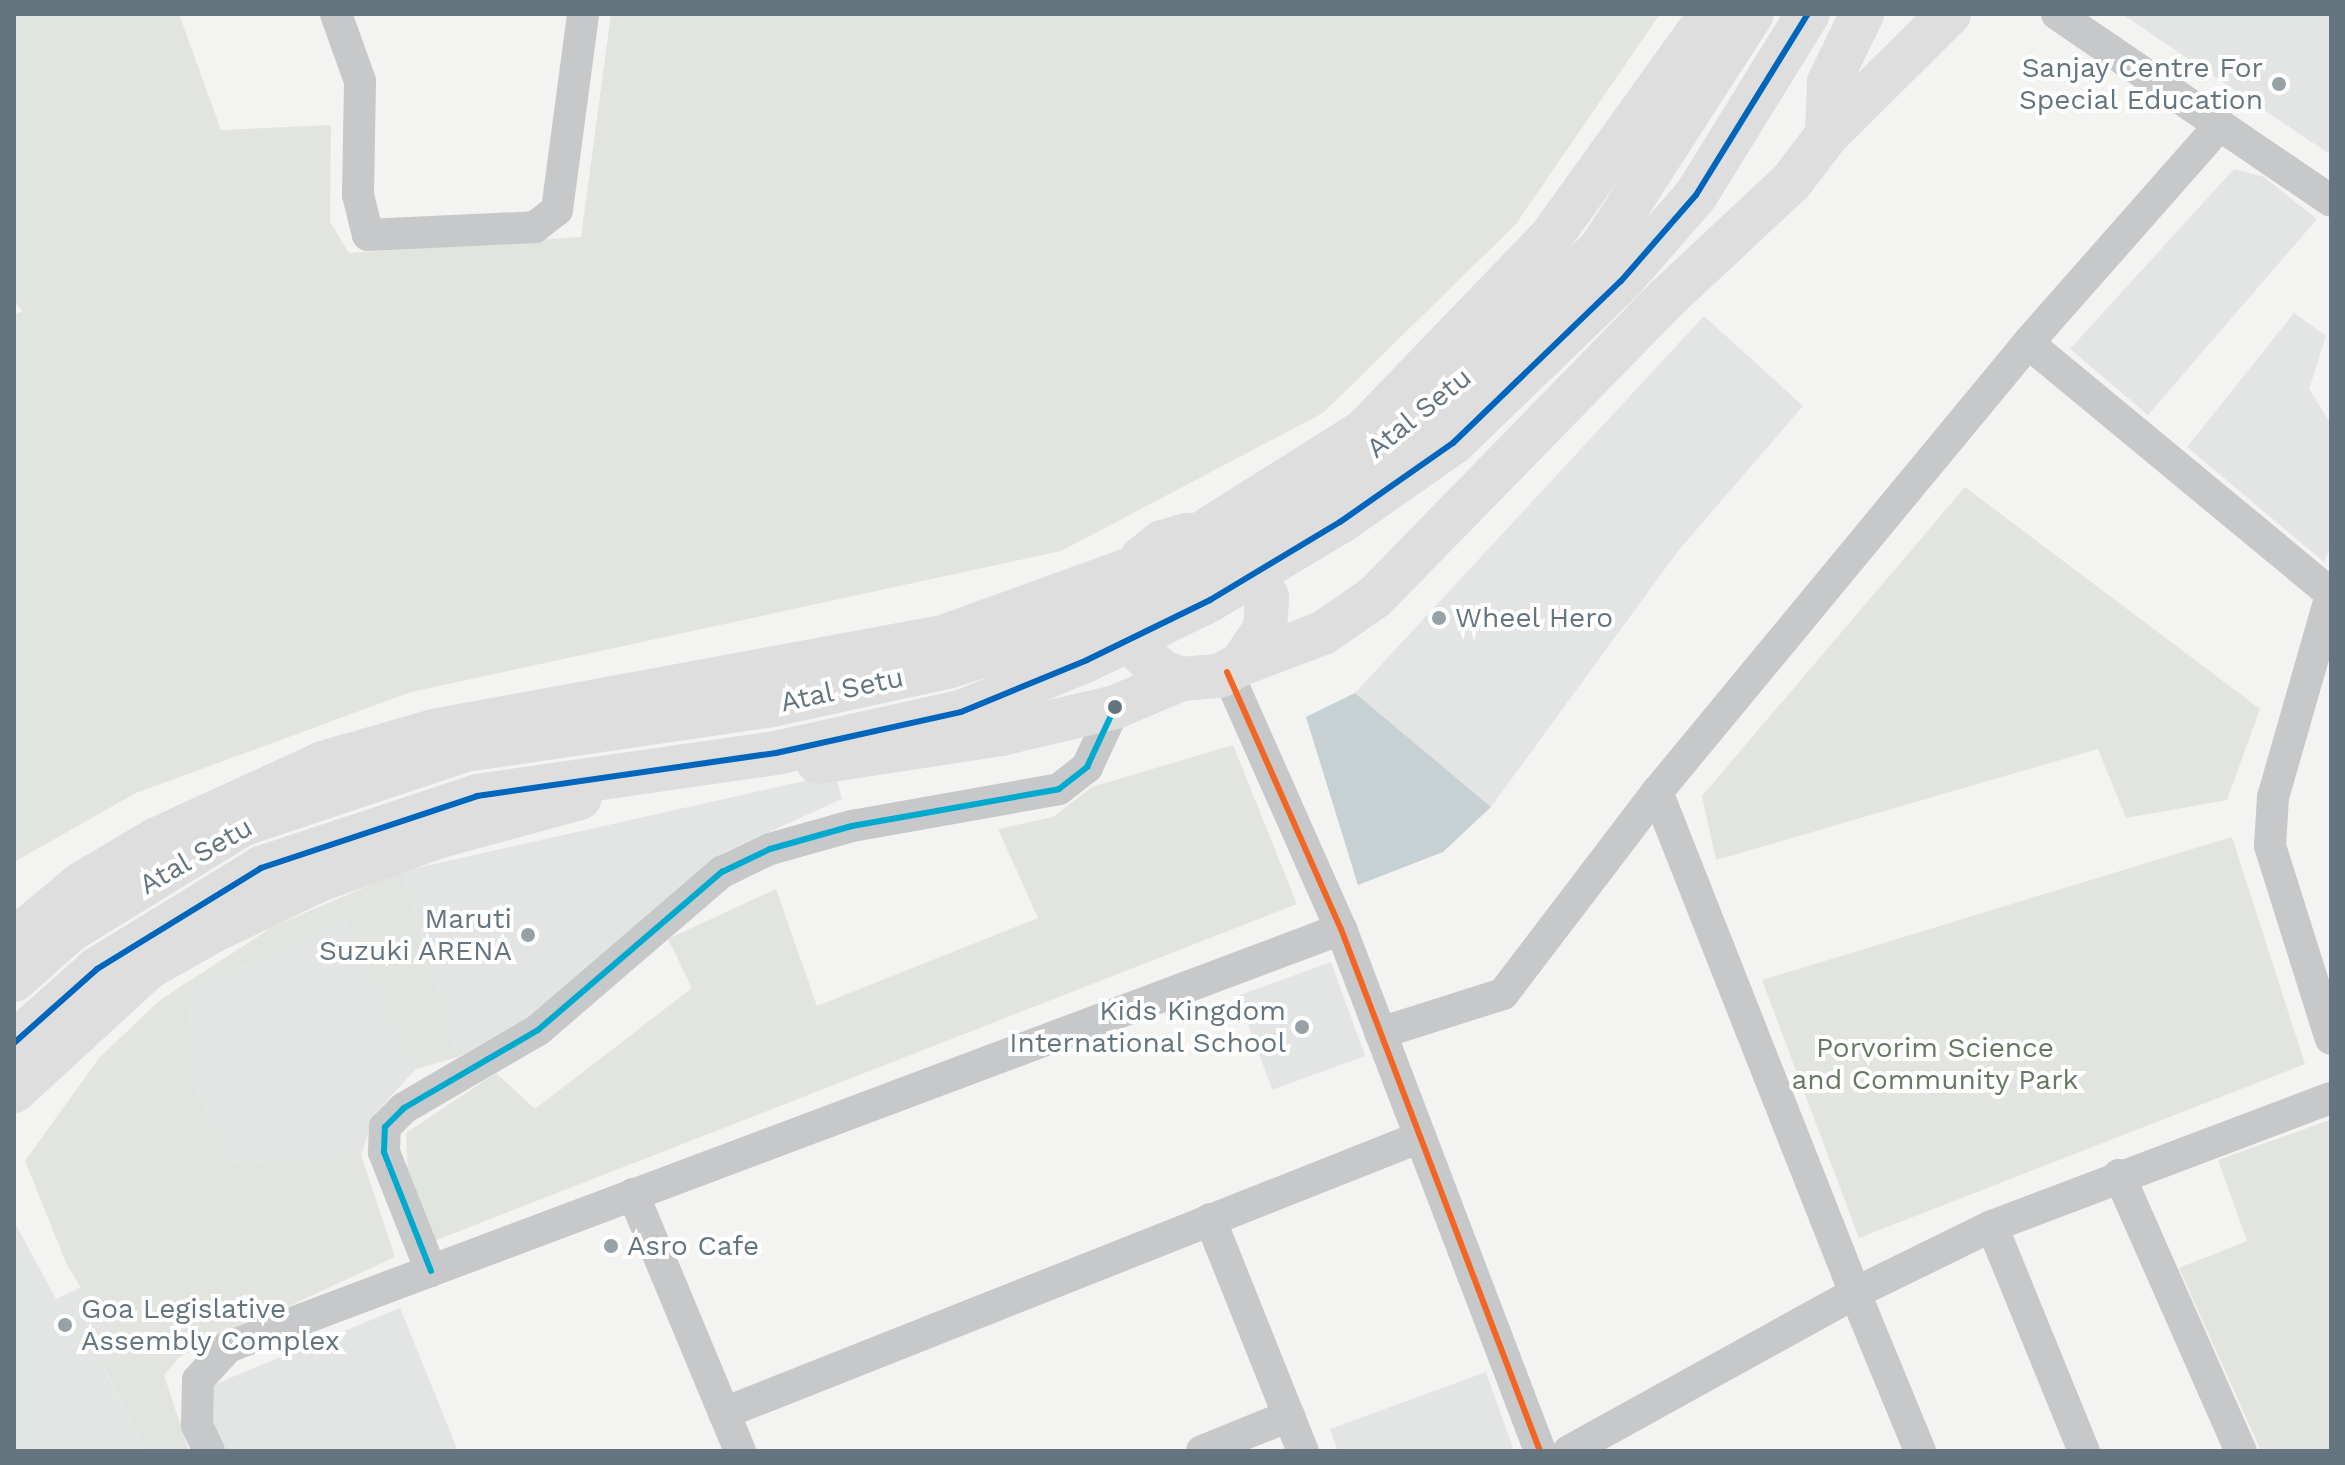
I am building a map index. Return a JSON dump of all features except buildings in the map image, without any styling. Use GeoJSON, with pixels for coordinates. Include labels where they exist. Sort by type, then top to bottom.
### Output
{"type":"FeatureCollection","features":[{"type":"Feature","properties":{"kind":"main road"},"geometry":{"type":"LineString","coordinates":[[14,940],[81,884],[155,840],[323,763],[434,731],[943,637],[1134,568],[1162,542],[1199,535],[1364,431],[1550,238],[1711,14]]}},
{"type":"Feature","properties":{"kind":"main road"},"geometry":{"type":"LineString","coordinates":[[1611,264],[1752,14]]}},
{"type":"Feature","properties":{"kind":"main road"},"geometry":{"type":"LineString","coordinates":[[1611,264],[1696,195],[1808,14]]}},
{"type":"Feature","properties":{"kind":"main road"},"geometry":{"type":"LineString","coordinates":[[1827,135],[1829,82],[1862,14]]}},
{"type":"Feature","properties":{"kind":"main road"},"geometry":{"type":"LineString","coordinates":[[14,1091],[149,967],[319,880],[437,837],[561,801],[1001,734],[1115,707],[1182,679],[1234,668],[1323,633],[1375,597],[1668,297],[1791,182],[1827,135],[1949,14]]}},
{"type":"Feature","properties":{"kind":"main road","name":"Atal Setu"},"geometry":{"type":"LineString","coordinates":[[14,980],[69,931],[241,825],[465,750],[767,706],[947,667],[1068,628],[1188,572],[1321,489],[1431,411],[1611,264]]}},
{"type":"Feature","properties":{"kind":"main road","name":"Atal Setu"},"geometry":{"type":"LineString","coordinates":[[14,1043],[97,969],[261,868],[477,796],[776,753],[961,712],[1087,660],[1223,592],[1340,522],[1453,443],[1611,264]]}},
{"type":"Feature","properties":{"kind":"main road"},"geometry":{"type":"LineString","coordinates":[[1199,535],[1231,544],[1263,580],[1265,629],[1234,668]]}},
{"type":"Feature","properties":{"kind":"main road"},"geometry":{"type":"LineString","coordinates":[[1134,568],[1123,606],[1133,645],[1162,672],[1182,679]]}},
{"type":"Feature","properties":{"kind":"street"},"geometry":{"type":"LineString","coordinates":[[336,14],[360,81],[358,195],[368,235],[535,227],[557,210],[583,14]]}},
{"type":"Feature","properties":{"kind":"street"},"geometry":{"type":"LineString","coordinates":[[2057,14],[2331,201]]}},
{"type":"Feature","properties":{"kind":"street"},"geometry":{"type":"LineString","coordinates":[[1380,1033],[1503,994],[1657,792],[2028,343],[2220,125]]}},
{"type":"Feature","properties":{"kind":"street"},"geometry":{"type":"LineString","coordinates":[[2028,343],[2331,594],[2273,797],[2270,846],[2331,1039]]}},
{"type":"Feature","properties":{"kind":"street"},"geometry":{"type":"LineString","coordinates":[[1234,668],[1341,929],[1418,1138],[1540,1451]]}},
{"type":"Feature","properties":{"kind":"street"},"geometry":{"type":"LineString","coordinates":[[431,1271],[384,1152],[385,1127],[404,1108],[538,1030],[722,872],[770,849],[852,826],[1059,789],[1087,767],[1115,707]]}},
{"type":"Feature","properties":{"kind":"street"},"geometry":{"type":"LineString","coordinates":[[1657,792],[1920,1451]]}},
{"type":"Feature","properties":{"kind":"street"},"geometry":{"type":"LineString","coordinates":[[209,1451],[197,1425],[198,1380],[228,1347],[1341,929]]}},
{"type":"Feature","properties":{"kind":"street"},"geometry":{"type":"LineString","coordinates":[[1569,1451],[1855,1293],[1992,1226],[2119,1175],[2331,1098]]}},
{"type":"Feature","properties":{"kind":"street"},"geometry":{"type":"LineString","coordinates":[[724,1413],[1418,1138]]}},
{"type":"Feature","properties":{"kind":"street"},"geometry":{"type":"LineString","coordinates":[[2119,1175],[2241,1451]]}},
{"type":"Feature","properties":{"kind":"street"},"geometry":{"type":"LineString","coordinates":[[633,1194],[740,1451]]}},
{"type":"Feature","properties":{"kind":"street"},"geometry":{"type":"LineString","coordinates":[[1210,1219],[1303,1451]]}},
{"type":"Feature","properties":{"kind":"street"},"geometry":{"type":"LineString","coordinates":[[1992,1226],[2084,1451]]}},
{"type":"Feature","properties":{"kind":"street"},"geometry":{"type":"LineString","coordinates":[[1202,1451],[1289,1416]]}},
{"type":"Feature","properties":{"kind":"shaded area","name":"Sanjay Centre For Special Education"},"geometry":{"type":"Polygon","coordinates":[[[2122,14],[2331,14],[2331,155],[2122,14]]]}},
{"type":"Feature","properties":{"kind":"shaded area"},"geometry":{"type":"Polygon","coordinates":[[[2234,169],[2264,177],[2317,219],[2148,415],[2070,349],[2234,169]]]}},
{"type":"Feature","properties":{"kind":"shaded area"},"geometry":{"type":"Polygon","coordinates":[[[2294,313],[2326,336],[2309,389],[2331,424],[2331,545],[2324,562],[2187,447],[2294,313]]]}},
{"type":"Feature","properties":{"kind":"shaded area"},"geometry":{"type":"Polygon","coordinates":[[[1704,316],[1803,406],[1678,551],[1491,807],[1355,693],[1704,316]]]}},
{"type":"Feature","properties":{"kind":"shaded area"},"geometry":{"type":"Polygon","coordinates":[[[1355,693],[1491,807],[1443,852],[1358,885],[1306,717],[1355,693]]]}},
{"type":"Feature","properties":{"kind":"shaded area","name":"Maruti Suzuki ARENA"},"geometry":{"type":"Polygon","coordinates":[[[835,774],[842,799],[725,852],[563,999],[458,1057],[403,871],[835,774]]]}},
{"type":"Feature","properties":{"kind":"shaded area"},"geometry":{"type":"Polygon","coordinates":[[[344,919],[416,1069],[374,1115],[361,1155],[230,1162],[183,1058],[195,989],[344,919]]]}},
{"type":"Feature","properties":{"kind":"shaded area","name":"Kids Kingdom International School"},"geometry":{"type":"Polygon","coordinates":[[[1331,962],[1365,1056],[1272,1090],[1238,996],[1331,962]]]}},
{"type":"Feature","properties":{"kind":"shaded area","name":"Goa Legislative Assembly Complex"},"geometry":{"type":"Polygon","coordinates":[[[14,1221],[56,1299],[95,1281],[128,1350],[102,1365],[146,1451],[14,1451],[14,1221]]]}},
{"type":"Feature","properties":{"kind":"shaded area"},"geometry":{"type":"Polygon","coordinates":[[[400,1308],[458,1451],[223,1451],[210,1423],[213,1385],[400,1308]]]}},
{"type":"Feature","properties":{"kind":"shaded area"},"geometry":{"type":"Polygon","coordinates":[[[1486,1372],[1514,1451],[1338,1451],[1330,1429],[1486,1372]]]}},
{"type":"Feature","properties":{"kind":"green space"},"geometry":{"type":"Polygon","coordinates":[[[14,14],[179,14],[221,130],[331,125],[330,222],[349,253],[581,237],[611,14],[1660,14],[1516,224],[1323,413],[1061,551],[411,692],[136,793],[14,862],[14,315],[22,311],[14,301],[14,14]]]}},
{"type":"Feature","properties":{"kind":"green space"},"geometry":{"type":"Polygon","coordinates":[[[1965,487],[2260,709],[2227,800],[2126,818],[2098,749],[1716,860],[1702,796],[1965,487]]]}},
{"type":"Feature","properties":{"kind":"green space"},"geometry":{"type":"Polygon","coordinates":[[[1233,745],[1297,904],[434,1241],[408,1176],[406,1133],[496,1073],[535,1109],[692,988],[668,939],[776,889],[817,1006],[1038,918],[998,829],[1053,817],[1092,787],[1233,745]]]}},
{"type":"Feature","properties":{"kind":"green space","name":"Porvorim Science and Community Park"},"geometry":{"type":"Polygon","coordinates":[[[2232,837],[2305,1064],[1859,1238],[1762,980],[2232,837]]]}},
{"type":"Feature","properties":{"kind":"green space"},"geometry":{"type":"Polygon","coordinates":[[[403,871],[458,1057],[416,1069],[344,919],[195,989],[183,1058],[230,1162],[361,1155],[395,1257],[181,1356],[164,1375],[189,1451],[146,1451],[102,1364],[120,1352],[67,1265],[25,1161],[99,1058],[160,1000],[274,926],[403,871]]]}},
{"type":"Feature","properties":{"kind":"green space"},"geometry":{"type":"Polygon","coordinates":[[[2330,1120],[2331,1451],[2261,1451],[2179,1268],[2247,1241],[2218,1160],[2330,1120]]]}},
{"type":"Feature","properties":{"kind":"transit line"},"geometry":{"type":"LineString","coordinates":[[14,1043],[97,969],[261,868],[477,796],[776,753],[961,712],[1087,660],[1210,600],[1340,522],[1453,443],[1621,281],[1696,195],[1808,14]]}},
{"type":"Feature","properties":{"kind":"transit line"},"geometry":{"type":"LineString","coordinates":[[1227,672],[1341,929],[1540,1451]]}},
{"type":"Feature","properties":{"kind":"transit line"},"geometry":{"type":"LineString","coordinates":[[431,1271],[384,1152],[385,1127],[404,1108],[538,1030],[722,872],[770,849],[852,826],[1059,789],[1087,767],[1115,707]]}},
{"type":"Feature","properties":{"kind":"place","name":"Sanjay Centre For Special Education"},"geometry":{"type":"Point","coordinates":[2279,84]}},
{"type":"Feature","properties":{"kind":"place","name":"Wheel Hero"},"geometry":{"type":"Point","coordinates":[1439,618]}},
{"type":"Feature","properties":{"kind":"place","name":"Maruti Suzuki ARENA"},"geometry":{"type":"Point","coordinates":[528,935]}},
{"type":"Feature","properties":{"kind":"place","name":"Kids Kingdom International School"},"geometry":{"type":"Point","coordinates":[1302,1027]}},
{"type":"Feature","properties":{"kind":"place","name":"Asro Cafe"},"geometry":{"type":"Point","coordinates":[611,1246]}},
{"type":"Feature","properties":{"kind":"place","name":"Goa Legislative Assembly Complex"},"geometry":{"type":"Point","coordinates":[65,1325]}}]}
